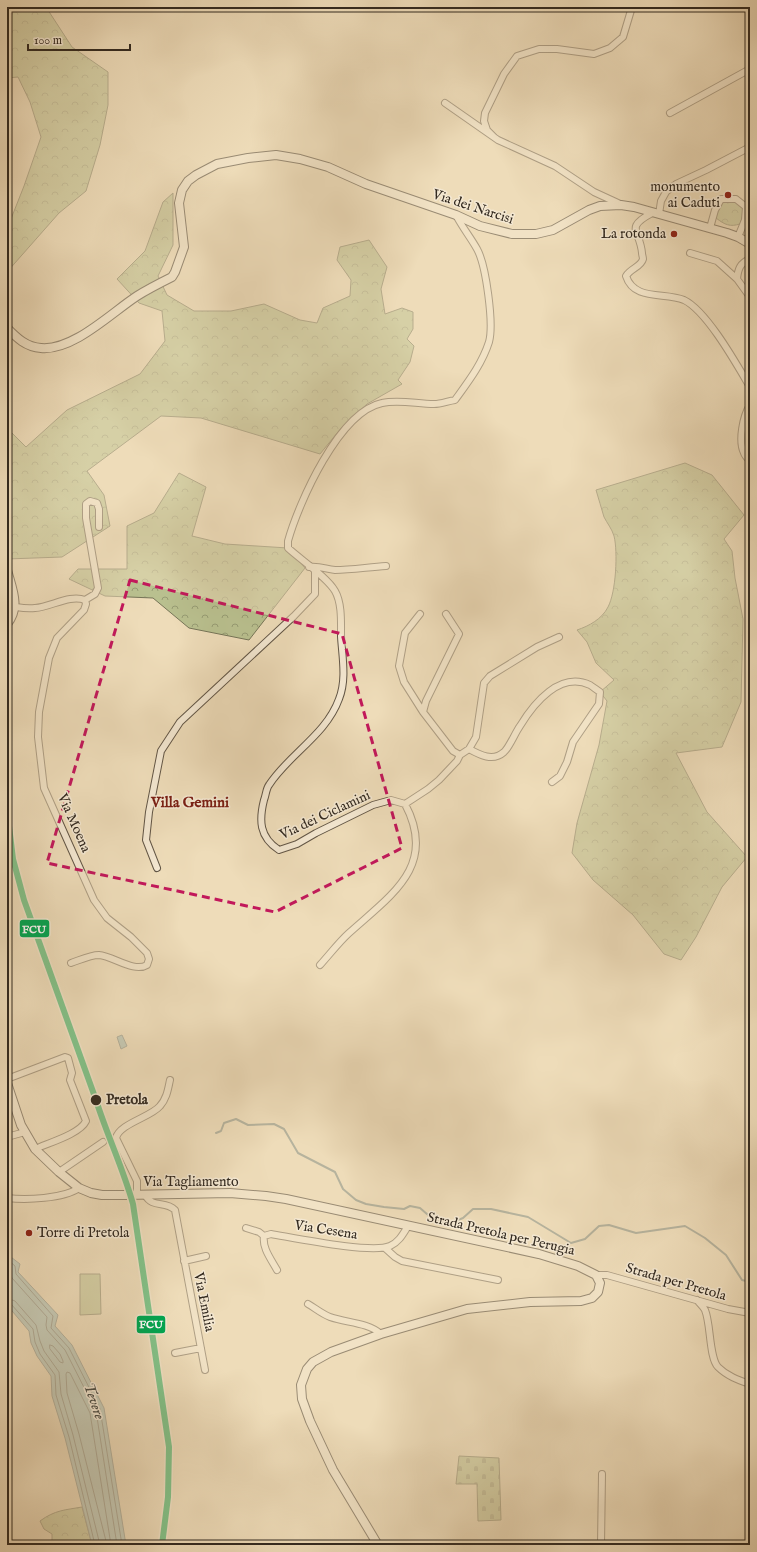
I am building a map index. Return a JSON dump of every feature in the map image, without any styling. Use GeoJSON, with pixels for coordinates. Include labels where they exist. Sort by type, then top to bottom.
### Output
{"type":"FeatureCollection","features":[{"type":"Feature","properties":{"kind":"street"},"geometry":{"type":"LineString","coordinates":[[495,138],[487,130],[484,121],[485,113],[504,74],[517,56],[539,49],[557,49],[594,54],[610,48],[623,37],[632,7]]}},
{"type":"Feature","properties":{"kind":"street"},"geometry":{"type":"LineString","coordinates":[[670,113],[750,69]]}},
{"type":"Feature","properties":{"kind":"street"},"geometry":{"type":"LineString","coordinates":[[445,103],[495,138],[555,166],[594,192],[621,205]]}},
{"type":"Feature","properties":{"kind":"street"},"geometry":{"type":"LineString","coordinates":[[750,147],[676,184],[666,192],[656,213],[641,219],[636,226],[635,234],[642,245],[643,258],[640,264],[630,270],[626,276],[628,284],[632,288],[639,291],[684,300],[695,308],[722,342],[750,387]]}},
{"type":"Feature","properties":{"kind":"street","name":"Via dei Narcisi"},"geometry":{"type":"LineString","coordinates":[[7,328],[22,342],[32,347],[50,348],[60,346],[77,339],[138,296],[172,276],[175,272],[184,247],[180,203],[182,190],[188,181],[196,175],[217,164],[248,158],[276,155],[300,159],[328,167],[366,184],[494,230],[523,235],[536,234],[562,226],[589,210],[600,206],[621,205],[710,228],[738,237],[750,244]]}},
{"type":"Feature","properties":{"kind":"street"},"geometry":{"type":"LineString","coordinates":[[710,228],[715,210],[721,199],[736,199],[748,206],[745,220],[738,237]]}},
{"type":"Feature","properties":{"kind":"street","name":"Via dei Ciclamini"},"geometry":{"type":"LineString","coordinates":[[405,804],[391,800],[373,805],[297,844],[279,850],[270,845],[262,831],[260,814],[268,787],[280,770],[312,739],[330,717],[339,699],[344,682],[339,604],[335,591],[322,577],[288,548],[288,541],[308,486],[321,464],[349,424],[362,412],[381,403],[398,401],[435,404],[455,400],[480,363],[489,341],[490,312],[483,268],[477,250],[456,216]]}},
{"type":"Feature","properties":{"kind":"street"},"geometry":{"type":"LineString","coordinates":[[690,253],[717,261],[728,269],[750,297]]}},
{"type":"Feature","properties":{"kind":"street"},"geometry":{"type":"LineString","coordinates":[[737,279],[738,270],[744,261],[750,259]]}},
{"type":"Feature","properties":{"kind":"street"},"geometry":{"type":"LineString","coordinates":[[750,405],[746,412],[742,427],[741,440],[743,453],[750,461]]}},
{"type":"Feature","properties":{"kind":"street","name":"Via Moena"},"geometry":{"type":"LineString","coordinates":[[71,963],[91,956],[100,955],[143,967],[147,965],[149,959],[147,953],[142,948],[107,918],[94,900],[44,788],[38,737],[39,712],[49,658],[57,638],[84,610],[86,604],[85,600],[95,594],[98,588],[86,518],[86,504],[90,501],[97,503],[99,509],[99,527]]}},
{"type":"Feature","properties":{"kind":"street"},"geometry":{"type":"LineString","coordinates":[[309,567],[319,566],[333,570],[386,566]]}},
{"type":"Feature","properties":{"kind":"street"},"geometry":{"type":"LineString","coordinates":[[7,570],[16,607],[9,622]]}},
{"type":"Feature","properties":{"kind":"street"},"geometry":{"type":"LineString","coordinates":[[157,868],[146,840],[149,812],[161,751],[180,722],[294,616],[315,594],[315,572]]}},
{"type":"Feature","properties":{"kind":"street"},"geometry":{"type":"LineString","coordinates":[[16,607],[36,608],[73,599],[85,600]]}},
{"type":"Feature","properties":{"kind":"street"},"geometry":{"type":"LineString","coordinates":[[420,614],[405,633],[399,666],[404,682],[423,712],[454,752],[460,755]]}},
{"type":"Feature","properties":{"kind":"street"},"geometry":{"type":"LineString","coordinates":[[423,712],[426,701],[459,634],[446,614]]}},
{"type":"Feature","properties":{"kind":"street"},"geometry":{"type":"LineString","coordinates":[[320,965],[348,934],[382,904],[404,881],[413,864],[416,831],[413,818],[405,804],[440,780],[458,761],[460,755],[470,749],[476,737],[484,683],[490,676],[537,646],[559,637]]}},
{"type":"Feature","properties":{"kind":"street"},"geometry":{"type":"LineString","coordinates":[[470,749],[483,757],[495,756],[504,752],[530,711],[553,688],[565,683],[576,682],[590,685],[600,692],[599,704],[573,742],[567,762],[560,776],[552,782]]}},
{"type":"Feature","properties":{"kind":"street"},"geometry":{"type":"LineString","coordinates":[[7,1079],[65,1057],[68,1058],[72,1073],[70,1080],[86,1121],[84,1125],[73,1132],[35,1148]]}},
{"type":"Feature","properties":{"kind":"street"},"geometry":{"type":"LineString","coordinates":[[141,1195],[137,1181],[116,1138],[122,1129],[159,1107],[166,1098],[170,1080]]}},
{"type":"Feature","properties":{"kind":"street","name":"Via Tagliamento"},"geometry":{"type":"LineString","coordinates":[[7,1083],[25,1132],[35,1148],[59,1172],[79,1188],[91,1193],[102,1195],[230,1192],[286,1200]]}},
{"type":"Feature","properties":{"kind":"street"},"geometry":{"type":"LineString","coordinates":[[7,1137],[25,1132]]}},
{"type":"Feature","properties":{"kind":"street"},"geometry":{"type":"LineString","coordinates":[[59,1172],[103,1142]]}},
{"type":"Feature","properties":{"kind":"street"},"geometry":{"type":"LineString","coordinates":[[7,1198],[19,1199],[57,1196],[72,1192],[79,1188]]}},
{"type":"Feature","properties":{"kind":"street","name":"Via Emilia"},"geometry":{"type":"LineString","coordinates":[[141,1195],[152,1203],[169,1205],[175,1210],[205,1370]]}},
{"type":"Feature","properties":{"kind":"street","name":"Strada Pretola per Perugia"},"geometry":{"type":"LineString","coordinates":[[286,1200],[540,1254],[590,1270],[596,1275]]}},
{"type":"Feature","properties":{"kind":"street"},"geometry":{"type":"LineString","coordinates":[[408,1226],[400,1239],[391,1246],[385,1248],[395,1257],[402,1261],[498,1280]]}},
{"type":"Feature","properties":{"kind":"street","name":"Via Cesena"},"geometry":{"type":"LineString","coordinates":[[246,1228],[259,1232],[264,1236],[271,1234],[368,1249],[385,1248]]}},
{"type":"Feature","properties":{"kind":"street"},"geometry":{"type":"LineString","coordinates":[[264,1236],[264,1247],[277,1270]]}},
{"type":"Feature","properties":{"kind":"street","name":"Via Emilia"},"geometry":{"type":"LineString","coordinates":[[184,1261],[206,1256]]}},
{"type":"Feature","properties":{"kind":"street"},"geometry":{"type":"LineString","coordinates":[[378,1545],[322,1450],[305,1410],[302,1399],[301,1385],[304,1374],[313,1362],[327,1354],[382,1334],[468,1309],[530,1302],[581,1301],[592,1298],[598,1292],[600,1283],[596,1275]]}},
{"type":"Feature","properties":{"kind":"street","name":"Strada per Pretola"},"geometry":{"type":"LineString","coordinates":[[596,1275],[607,1275],[728,1309],[750,1313]]}},
{"type":"Feature","properties":{"kind":"street"},"geometry":{"type":"LineString","coordinates":[[696,1299],[704,1309],[710,1330],[713,1359],[716,1366],[728,1376],[750,1384]]}},
{"type":"Feature","properties":{"kind":"street"},"geometry":{"type":"LineString","coordinates":[[308,1304],[329,1317],[376,1329],[382,1334]]}},
{"type":"Feature","properties":{"kind":"street","name":"Via Emilia"},"geometry":{"type":"LineString","coordinates":[[175,1354],[201,1348]]}},
{"type":"Feature","properties":{"kind":"street"},"geometry":{"type":"LineString","coordinates":[[601,1545],[602,1474]]}},
{"type":"Feature","properties":{"kind":"highlighted area"},"geometry":{"type":"Polygon","coordinates":[[[130,580],[342,634],[402,848],[275,912],[47,863],[130,580]]]}},
{"type":"Feature","properties":{"kind":"green space"},"geometry":{"type":"Polygon","coordinates":[[[7,7],[46,7],[72,47],[108,72],[108,105],[100,145],[86,191],[59,213],[7,272],[7,229],[41,137],[30,102],[18,77],[7,78],[7,7]]]}},
{"type":"Feature","properties":{"kind":"green space"},"geometry":{"type":"Polygon","coordinates":[[[173,193],[173,245],[158,276],[167,295],[194,311],[231,311],[264,304],[300,320],[317,323],[323,308],[350,296],[351,280],[337,260],[340,247],[369,240],[387,267],[381,289],[385,314],[402,308],[413,312],[413,329],[407,339],[414,346],[410,362],[398,380],[402,384],[367,404],[342,427],[320,454],[201,418],[161,416],[87,471],[104,495],[110,526],[62,557],[7,559],[7,428],[26,447],[67,410],[140,374],[165,341],[162,311],[139,303],[117,279],[145,251],[163,202],[173,193]]]}},
{"type":"Feature","properties":{"kind":"green space"},"geometry":{"type":"Polygon","coordinates":[[[723,201],[737,202],[744,209],[740,224],[728,225],[716,218],[718,209],[723,201]]]}},
{"type":"Feature","properties":{"kind":"green space"},"geometry":{"type":"Polygon","coordinates":[[[741,440],[750,441],[750,461],[741,440]]]}},
{"type":"Feature","properties":{"kind":"green space"},"geometry":{"type":"Polygon","coordinates":[[[685,463],[712,475],[744,515],[724,539],[732,551],[735,578],[743,619],[741,702],[722,747],[676,753],[707,812],[747,857],[722,887],[696,937],[681,960],[664,954],[633,915],[593,880],[572,853],[577,823],[599,745],[607,701],[600,692],[614,680],[596,663],[587,642],[577,630],[595,622],[608,607],[613,592],[616,572],[614,536],[604,517],[596,490],[685,463]]]}},
{"type":"Feature","properties":{"kind":"green space"},"geometry":{"type":"Polygon","coordinates":[[[179,473],[206,487],[192,536],[225,544],[288,548],[305,568],[249,640],[189,628],[153,598],[105,596],[69,579],[78,569],[127,569],[127,526],[154,513],[179,473]]]}},
{"type":"Feature","properties":{"kind":"green space"},"geometry":{"type":"Polygon","coordinates":[[[80,1274],[100,1274],[101,1314],[80,1315],[80,1274]]]}},
{"type":"Feature","properties":{"kind":"green space"},"geometry":{"type":"Polygon","coordinates":[[[459,1456],[499,1458],[501,1520],[478,1521],[477,1484],[456,1484],[459,1456]]]}},
{"type":"Feature","properties":{"kind":"green space"},"geometry":{"type":"Polygon","coordinates":[[[82,1507],[92,1545],[52,1545],[52,1534],[44,1529],[40,1521],[55,1513],[82,1507]]]}},
{"type":"Feature","properties":{"kind":"water"},"geometry":{"type":"Polygon","coordinates":[[[122,1035],[127,1046],[121,1049],[117,1037],[122,1035]]]}},
{"type":"Feature","properties":{"kind":"water","name":"Tevere"},"geometry":{"type":"Polygon","coordinates":[[[7,1254],[20,1264],[18,1272],[58,1315],[55,1326],[72,1345],[104,1408],[126,1545],[92,1545],[65,1438],[52,1396],[51,1376],[37,1356],[31,1343],[29,1331],[7,1305],[7,1254]]]}},
{"type":"Feature","properties":{"kind":"waterway"},"geometry":{"type":"LineString","coordinates":[[216,1133],[221,1131],[224,1123],[236,1119],[248,1125],[274,1124],[284,1129],[298,1153],[335,1172],[343,1189],[356,1200],[366,1204],[384,1207],[404,1209],[410,1206],[420,1208],[435,1221],[451,1223],[463,1218],[473,1209],[491,1209],[528,1217],[571,1243],[585,1239],[599,1226],[609,1225],[636,1233],[685,1226],[705,1238],[726,1255],[742,1280],[750,1282]]}},
{"type":"Feature","properties":{"kind":"transit line","name":"FCU"},"geometry":{"type":"LineString","coordinates":[[7,680],[9,826],[13,859],[24,900],[105,1126],[125,1177],[133,1204],[169,1447],[168,1497],[162,1545]]}},
{"type":"Feature","properties":{"kind":"place","name":"monumento ai Caduti"},"geometry":{"type":"Point","coordinates":[728,195]}},
{"type":"Feature","properties":{"kind":"place","name":"La rotonda"},"geometry":{"type":"Point","coordinates":[674,234]}},
{"type":"Feature","properties":{"kind":"place","name":"Pretola"},"geometry":{"type":"Point","coordinates":[96,1100]}},
{"type":"Feature","properties":{"kind":"place","name":"Torre di Pretola"},"geometry":{"type":"Point","coordinates":[29,1233]}},
{"type":"Feature","properties":{"kind":"district","name":"Villa Gemini"},"geometry":{"type":"Point","coordinates":[190,802]}}]}
